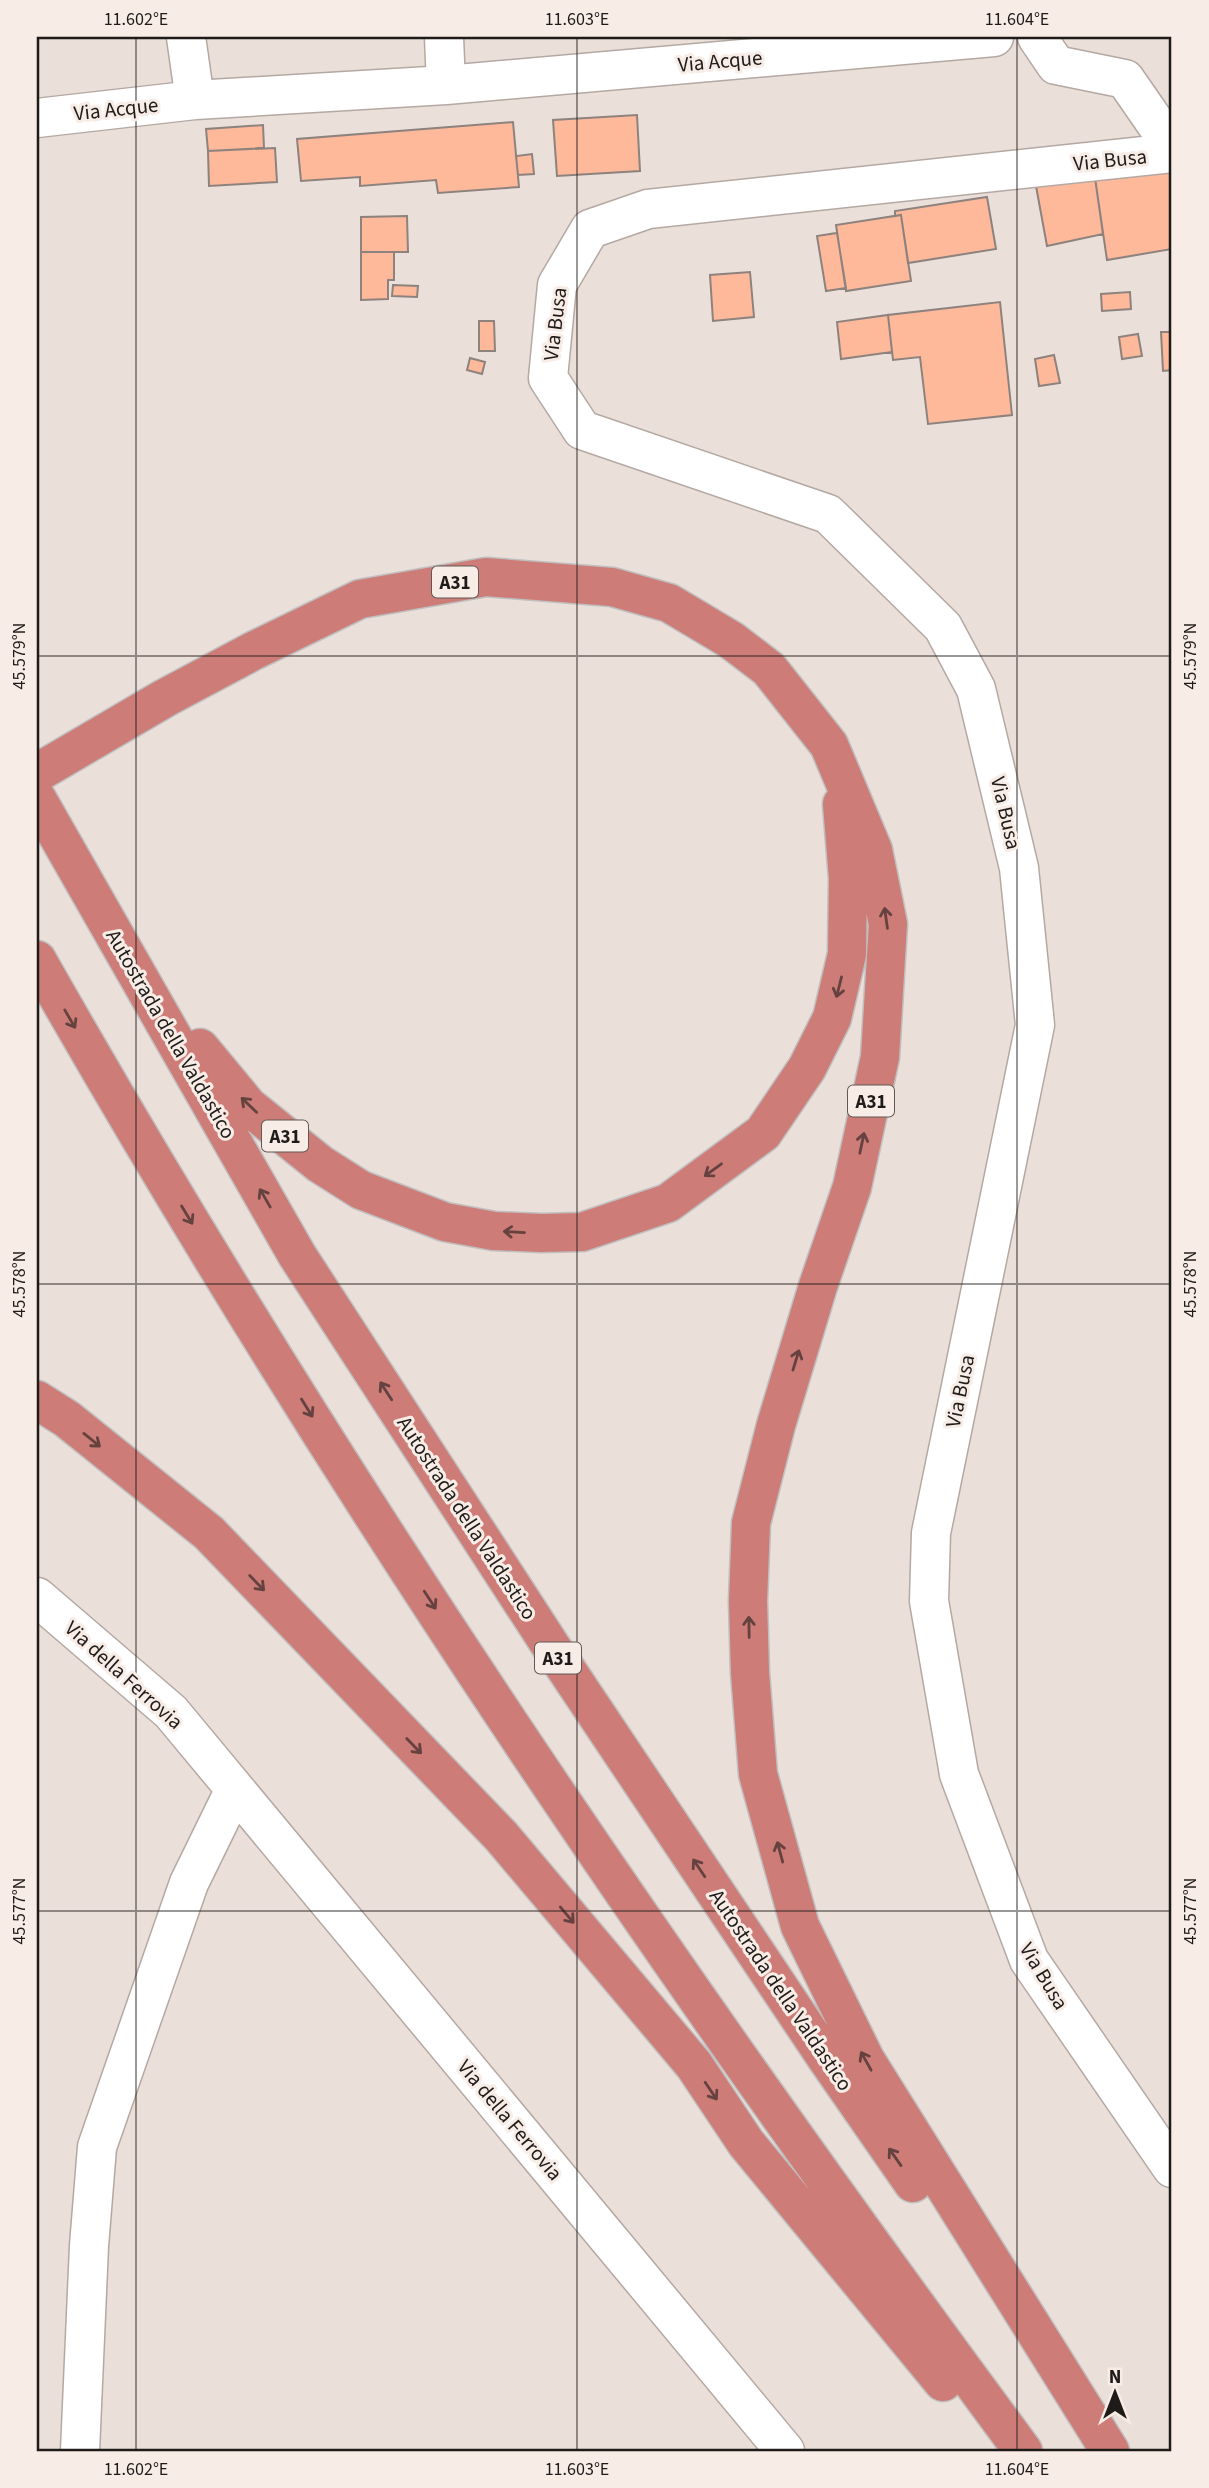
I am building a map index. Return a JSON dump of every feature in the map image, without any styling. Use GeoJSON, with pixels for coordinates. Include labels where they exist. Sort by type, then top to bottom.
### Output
{"type":"FeatureCollection","features":[{"type":"Feature","properties":{"kind":"highway","name":"A31"},"geometry":{"type":"LineString","coordinates":[[37,773],[187,686],[360,598],[486,577],[612,587],[669,603],[731,640],[769,669],[829,745],[873,850],[888,923],[880,1056],[852,1187],[787,1387],[751,1523],[749,1649],[758,1774],[800,1926],[864,2059],[1109,2451]]}},
{"type":"Feature","properties":{"kind":"highway","name":"A31"},"geometry":{"type":"LineString","coordinates":[[86,887],[207,1058],[248,1106],[320,1164],[361,1190],[445,1222],[494,1231],[582,1232],[668,1203],[679,1196],[763,1133],[807,1069],[832,1018],[847,954],[848,878],[839,774]]}},
{"type":"Feature","properties":{"kind":"highway","name":"Autostrada della Valdastico"},"geometry":{"type":"LineString","coordinates":[[37,799],[298,1255],[559,1660],[827,2059],[968,2262],[1109,2451]]}},
{"type":"Feature","properties":{"kind":"highway"},"geometry":{"type":"LineString","coordinates":[[37,960],[201,1238],[480,1677],[726,2038],[1023,2451]]}},
{"type":"Feature","properties":{"kind":"highway"},"geometry":{"type":"LineString","coordinates":[[37,1400],[67,1419],[209,1533],[501,1836],[694,2066],[746,2143],[1000,2451]]}},
{"type":"Feature","properties":{"kind":"street"},"geometry":{"type":"LineString","coordinates":[[186,37],[195,100]]}},
{"type":"Feature","properties":{"kind":"street"},"geometry":{"type":"LineString","coordinates":[[444,37],[446,85]]}},
{"type":"Feature","properties":{"kind":"street","name":"Via Acque"},"geometry":{"type":"LineString","coordinates":[[37,118],[195,100],[446,85],[994,37]]}},
{"type":"Feature","properties":{"kind":"street","name":"Via Busa"},"geometry":{"type":"LineString","coordinates":[[1037,37],[1056,65],[1125,79],[1172,148]]}},
{"type":"Feature","properties":{"kind":"street","name":"Via Busa"},"geometry":{"type":"LineString","coordinates":[[1172,153],[648,209],[590,229],[556,285],[548,378],[582,430],[828,514],[943,627],[976,690],[1019,868],[1035,1025],[931,1533],[929,1601],[959,1774],[1029,1960],[1172,2168]]}},
{"type":"Feature","properties":{"kind":"street","name":"Via della Ferrovia"},"geometry":{"type":"LineString","coordinates":[[37,1597],[171,1712],[785,2451]]}},
{"type":"Feature","properties":{"kind":"street"},"geometry":{"type":"LineString","coordinates":[[80,2451],[89,2246],[97,2147],[189,1883],[235,1789]]}},
{"type":"Feature","properties":{"kind":"building"},"geometry":{"type":"Polygon","coordinates":[[[637,115],[640,171],[557,176],[553,120],[637,115]]]}},
{"type":"Feature","properties":{"kind":"building"},"geometry":{"type":"Polygon","coordinates":[[[513,122],[519,187],[438,193],[436,180],[360,186],[360,177],[301,181],[297,139],[513,122]]]}},
{"type":"Feature","properties":{"kind":"building"},"geometry":{"type":"Polygon","coordinates":[[[263,125],[264,148],[208,151],[206,129],[263,125]]]}},
{"type":"Feature","properties":{"kind":"building"},"geometry":{"type":"Polygon","coordinates":[[[275,148],[277,182],[209,186],[208,151],[275,148]]]}},
{"type":"Feature","properties":{"kind":"building"},"geometry":{"type":"Polygon","coordinates":[[[532,154],[534,174],[518,175],[516,156],[532,154]]]}},
{"type":"Feature","properties":{"kind":"building"},"geometry":{"type":"Polygon","coordinates":[[[1172,162],[1172,249],[1107,260],[1095,178],[1172,162]]]}},
{"type":"Feature","properties":{"kind":"building"},"geometry":{"type":"Polygon","coordinates":[[[1095,178],[1103,234],[1047,246],[1036,186],[1095,178]]]}},
{"type":"Feature","properties":{"kind":"building"},"geometry":{"type":"Polygon","coordinates":[[[987,197],[996,249],[908,263],[901,215],[895,216],[895,211],[987,197]]]}},
{"type":"Feature","properties":{"kind":"building"},"geometry":{"type":"Polygon","coordinates":[[[901,215],[911,281],[846,291],[836,225],[901,215]]]}},
{"type":"Feature","properties":{"kind":"building"},"geometry":{"type":"Polygon","coordinates":[[[407,216],[408,252],[361,252],[361,217],[407,216]]]}},
{"type":"Feature","properties":{"kind":"building"},"geometry":{"type":"Polygon","coordinates":[[[837,233],[846,288],[826,291],[817,236],[837,233]]]}},
{"type":"Feature","properties":{"kind":"building"},"geometry":{"type":"Polygon","coordinates":[[[361,252],[394,252],[394,280],[388,280],[388,299],[361,300],[361,252]]]}},
{"type":"Feature","properties":{"kind":"building"},"geometry":{"type":"Polygon","coordinates":[[[750,272],[754,317],[713,321],[710,275],[750,272]]]}},
{"type":"Feature","properties":{"kind":"building"},"geometry":{"type":"Polygon","coordinates":[[[393,285],[418,286],[417,297],[392,296],[393,285]]]}},
{"type":"Feature","properties":{"kind":"building"},"geometry":{"type":"Polygon","coordinates":[[[1130,292],[1131,309],[1102,311],[1101,294],[1130,292]]]}},
{"type":"Feature","properties":{"kind":"building"},"geometry":{"type":"Polygon","coordinates":[[[1000,302],[1012,415],[928,424],[920,357],[893,360],[888,315],[1000,302]]]}},
{"type":"Feature","properties":{"kind":"building"},"geometry":{"type":"Polygon","coordinates":[[[888,315],[892,352],[841,359],[837,322],[888,315]]]}},
{"type":"Feature","properties":{"kind":"building"},"geometry":{"type":"Polygon","coordinates":[[[479,321],[494,321],[495,351],[479,351],[479,321]]]}},
{"type":"Feature","properties":{"kind":"building"},"geometry":{"type":"Polygon","coordinates":[[[1161,332],[1172,332],[1172,370],[1163,371],[1161,332]]]}},
{"type":"Feature","properties":{"kind":"building"},"geometry":{"type":"Polygon","coordinates":[[[1138,334],[1142,356],[1122,359],[1119,337],[1138,334]]]}},
{"type":"Feature","properties":{"kind":"building"},"geometry":{"type":"Polygon","coordinates":[[[1054,355],[1060,383],[1039,386],[1035,359],[1054,355]]]}},
{"type":"Feature","properties":{"kind":"building"},"geometry":{"type":"Polygon","coordinates":[[[470,358],[485,362],[482,374],[467,370],[470,358]]]}}]}
